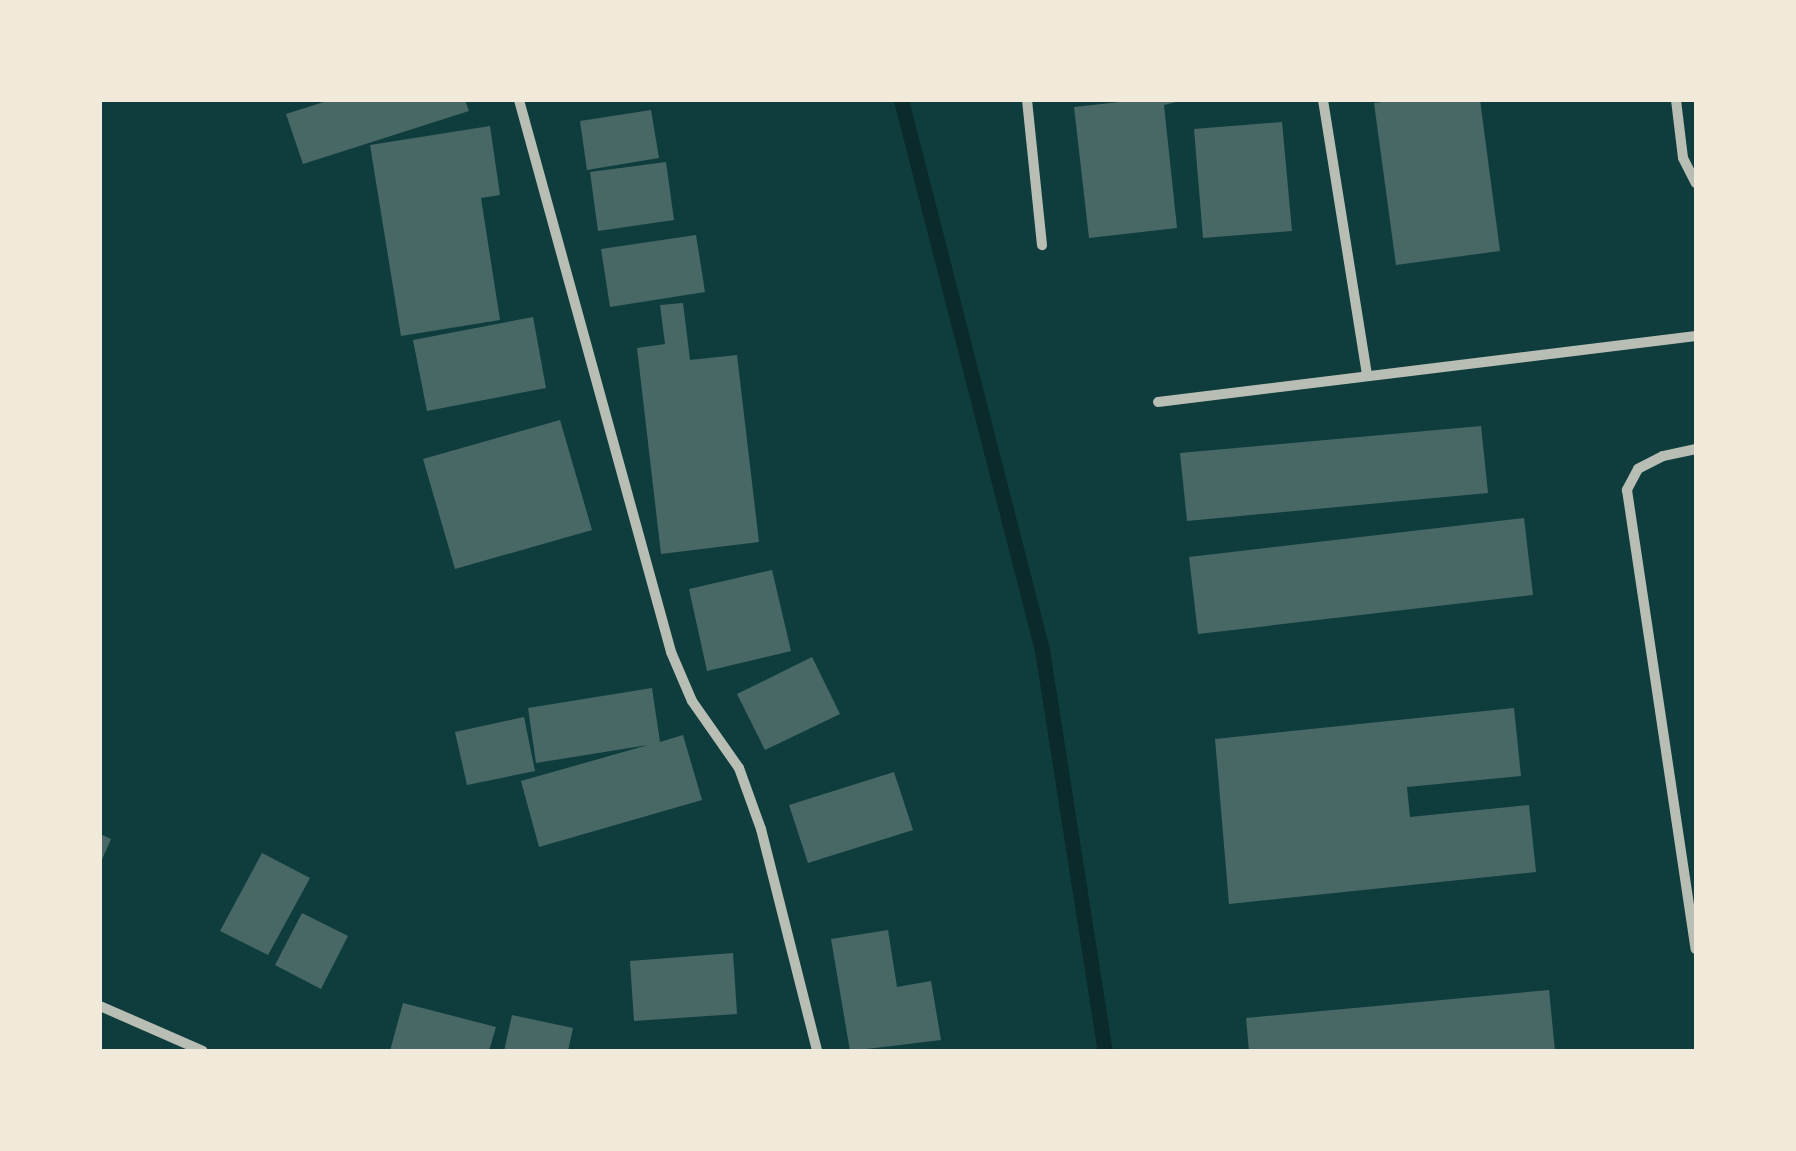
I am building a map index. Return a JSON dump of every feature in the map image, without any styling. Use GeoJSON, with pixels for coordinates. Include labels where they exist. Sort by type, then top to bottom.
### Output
{"type":"FeatureCollection","features":[{"type":"Feature","properties":{"kind":"street"},"geometry":{"type":"LineString","coordinates":[[520,100],[670,652],[692,702],[739,768],[756,814],[817,1051]]}},
{"type":"Feature","properties":{"kind":"street"},"geometry":{"type":"LineString","coordinates":[[1027,100],[1042,245]]}},
{"type":"Feature","properties":{"kind":"street"},"geometry":{"type":"LineString","coordinates":[[1323,100],[1367,376]]}},
{"type":"Feature","properties":{"kind":"street"},"geometry":{"type":"LineString","coordinates":[[1676,100],[1683,158],[1696,183]]}},
{"type":"Feature","properties":{"kind":"street"},"geometry":{"type":"LineString","coordinates":[[1158,402],[1696,336]]}},
{"type":"Feature","properties":{"kind":"street"},"geometry":{"type":"LineString","coordinates":[[1696,449],[1662,456],[1638,469],[1628,490],[1696,949]]}},
{"type":"Feature","properties":{"kind":"street"},"geometry":{"type":"LineString","coordinates":[[100,1006],[204,1051]]}},
{"type":"Feature","properties":{"kind":"building"},"geometry":{"type":"Polygon","coordinates":[[[330,100],[465,100],[469,111],[303,164],[286,114],[330,100]]]}},
{"type":"Feature","properties":{"kind":"building"},"geometry":{"type":"Polygon","coordinates":[[[1184,100],[1164,105],[1177,228],[1089,238],[1074,107],[1184,100]]]}},
{"type":"Feature","properties":{"kind":"building"},"geometry":{"type":"Polygon","coordinates":[[[1480,100],[1500,251],[1396,265],[1374,103],[1480,100]]]}},
{"type":"Feature","properties":{"kind":"building"},"geometry":{"type":"Polygon","coordinates":[[[651,110],[659,158],[587,170],[580,121],[651,110]]]}},
{"type":"Feature","properties":{"kind":"building"},"geometry":{"type":"Polygon","coordinates":[[[1282,122],[1292,231],[1203,238],[1194,129],[1282,122]]]}},
{"type":"Feature","properties":{"kind":"building"},"geometry":{"type":"Polygon","coordinates":[[[490,126],[500,195],[481,198],[500,320],[401,336],[370,145],[490,126]]]}},
{"type":"Feature","properties":{"kind":"building"},"geometry":{"type":"Polygon","coordinates":[[[666,162],[674,220],[598,231],[590,172],[666,162]]]}},
{"type":"Feature","properties":{"kind":"building"},"geometry":{"type":"Polygon","coordinates":[[[696,235],[705,292],[610,307],[601,249],[696,235]]]}},
{"type":"Feature","properties":{"kind":"building"},"geometry":{"type":"Polygon","coordinates":[[[683,303],[690,360],[737,355],[759,542],[661,554],[637,348],[665,344],[660,305],[683,303]]]}},
{"type":"Feature","properties":{"kind":"building"},"geometry":{"type":"Polygon","coordinates":[[[533,317],[546,388],[427,411],[413,340],[533,317]]]}},
{"type":"Feature","properties":{"kind":"building"},"geometry":{"type":"Polygon","coordinates":[[[560,420],[592,530],[455,569],[423,459],[560,420]]]}},
{"type":"Feature","properties":{"kind":"building"},"geometry":{"type":"Polygon","coordinates":[[[1481,426],[1488,493],[1187,521],[1180,453],[1481,426]]]}},
{"type":"Feature","properties":{"kind":"building"},"geometry":{"type":"Polygon","coordinates":[[[1524,518],[1533,595],[1198,634],[1189,557],[1524,518]]]}},
{"type":"Feature","properties":{"kind":"building"},"geometry":{"type":"Polygon","coordinates":[[[772,570],[791,651],[707,671],[689,589],[772,570]]]}},
{"type":"Feature","properties":{"kind":"building"},"geometry":{"type":"Polygon","coordinates":[[[812,657],[840,714],[765,750],[737,694],[812,657]]]}},
{"type":"Feature","properties":{"kind":"building"},"geometry":{"type":"Polygon","coordinates":[[[652,688],[660,742],[683,735],[702,800],[539,847],[521,781],[648,745],[536,763],[528,708],[652,688]]]}},
{"type":"Feature","properties":{"kind":"building"},"geometry":{"type":"Polygon","coordinates":[[[1514,708],[1521,776],[1407,787],[1410,817],[1529,805],[1536,872],[1229,904],[1215,739],[1514,708]]]}},
{"type":"Feature","properties":{"kind":"building"},"geometry":{"type":"Polygon","coordinates":[[[524,717],[535,771],[467,785],[455,732],[524,717]]]}},
{"type":"Feature","properties":{"kind":"building"},"geometry":{"type":"Polygon","coordinates":[[[894,772],[913,830],[808,863],[789,805],[894,772]]]}},
{"type":"Feature","properties":{"kind":"building"},"geometry":{"type":"Polygon","coordinates":[[[100,834],[111,839],[100,864],[100,834]]]}},
{"type":"Feature","properties":{"kind":"building"},"geometry":{"type":"Polygon","coordinates":[[[262,853],[310,878],[268,955],[220,931],[262,853]]]}},
{"type":"Feature","properties":{"kind":"building"},"geometry":{"type":"Polygon","coordinates":[[[302,913],[348,936],[321,989],[275,965],[302,913]]]}},
{"type":"Feature","properties":{"kind":"building"},"geometry":{"type":"Polygon","coordinates":[[[888,930],[897,987],[931,981],[941,1040],[850,1051],[831,939],[888,930]]]}},
{"type":"Feature","properties":{"kind":"building"},"geometry":{"type":"Polygon","coordinates":[[[733,953],[737,1014],[634,1021],[630,961],[733,953]]]}},
{"type":"Feature","properties":{"kind":"building"},"geometry":{"type":"Polygon","coordinates":[[[1549,990],[1555,1051],[1249,1051],[1246,1018],[1549,990]]]}},
{"type":"Feature","properties":{"kind":"building"},"geometry":{"type":"Polygon","coordinates":[[[403,1003],[496,1027],[489,1051],[390,1051],[403,1003]]]}},
{"type":"Feature","properties":{"kind":"building"},"geometry":{"type":"Polygon","coordinates":[[[512,1015],[573,1028],[568,1051],[504,1051],[512,1015]]]}},
{"type":"Feature","properties":{"kind":"waterway"},"geometry":{"type":"LineString","coordinates":[[901,100],[1042,650],[1105,1051]]}}]}
